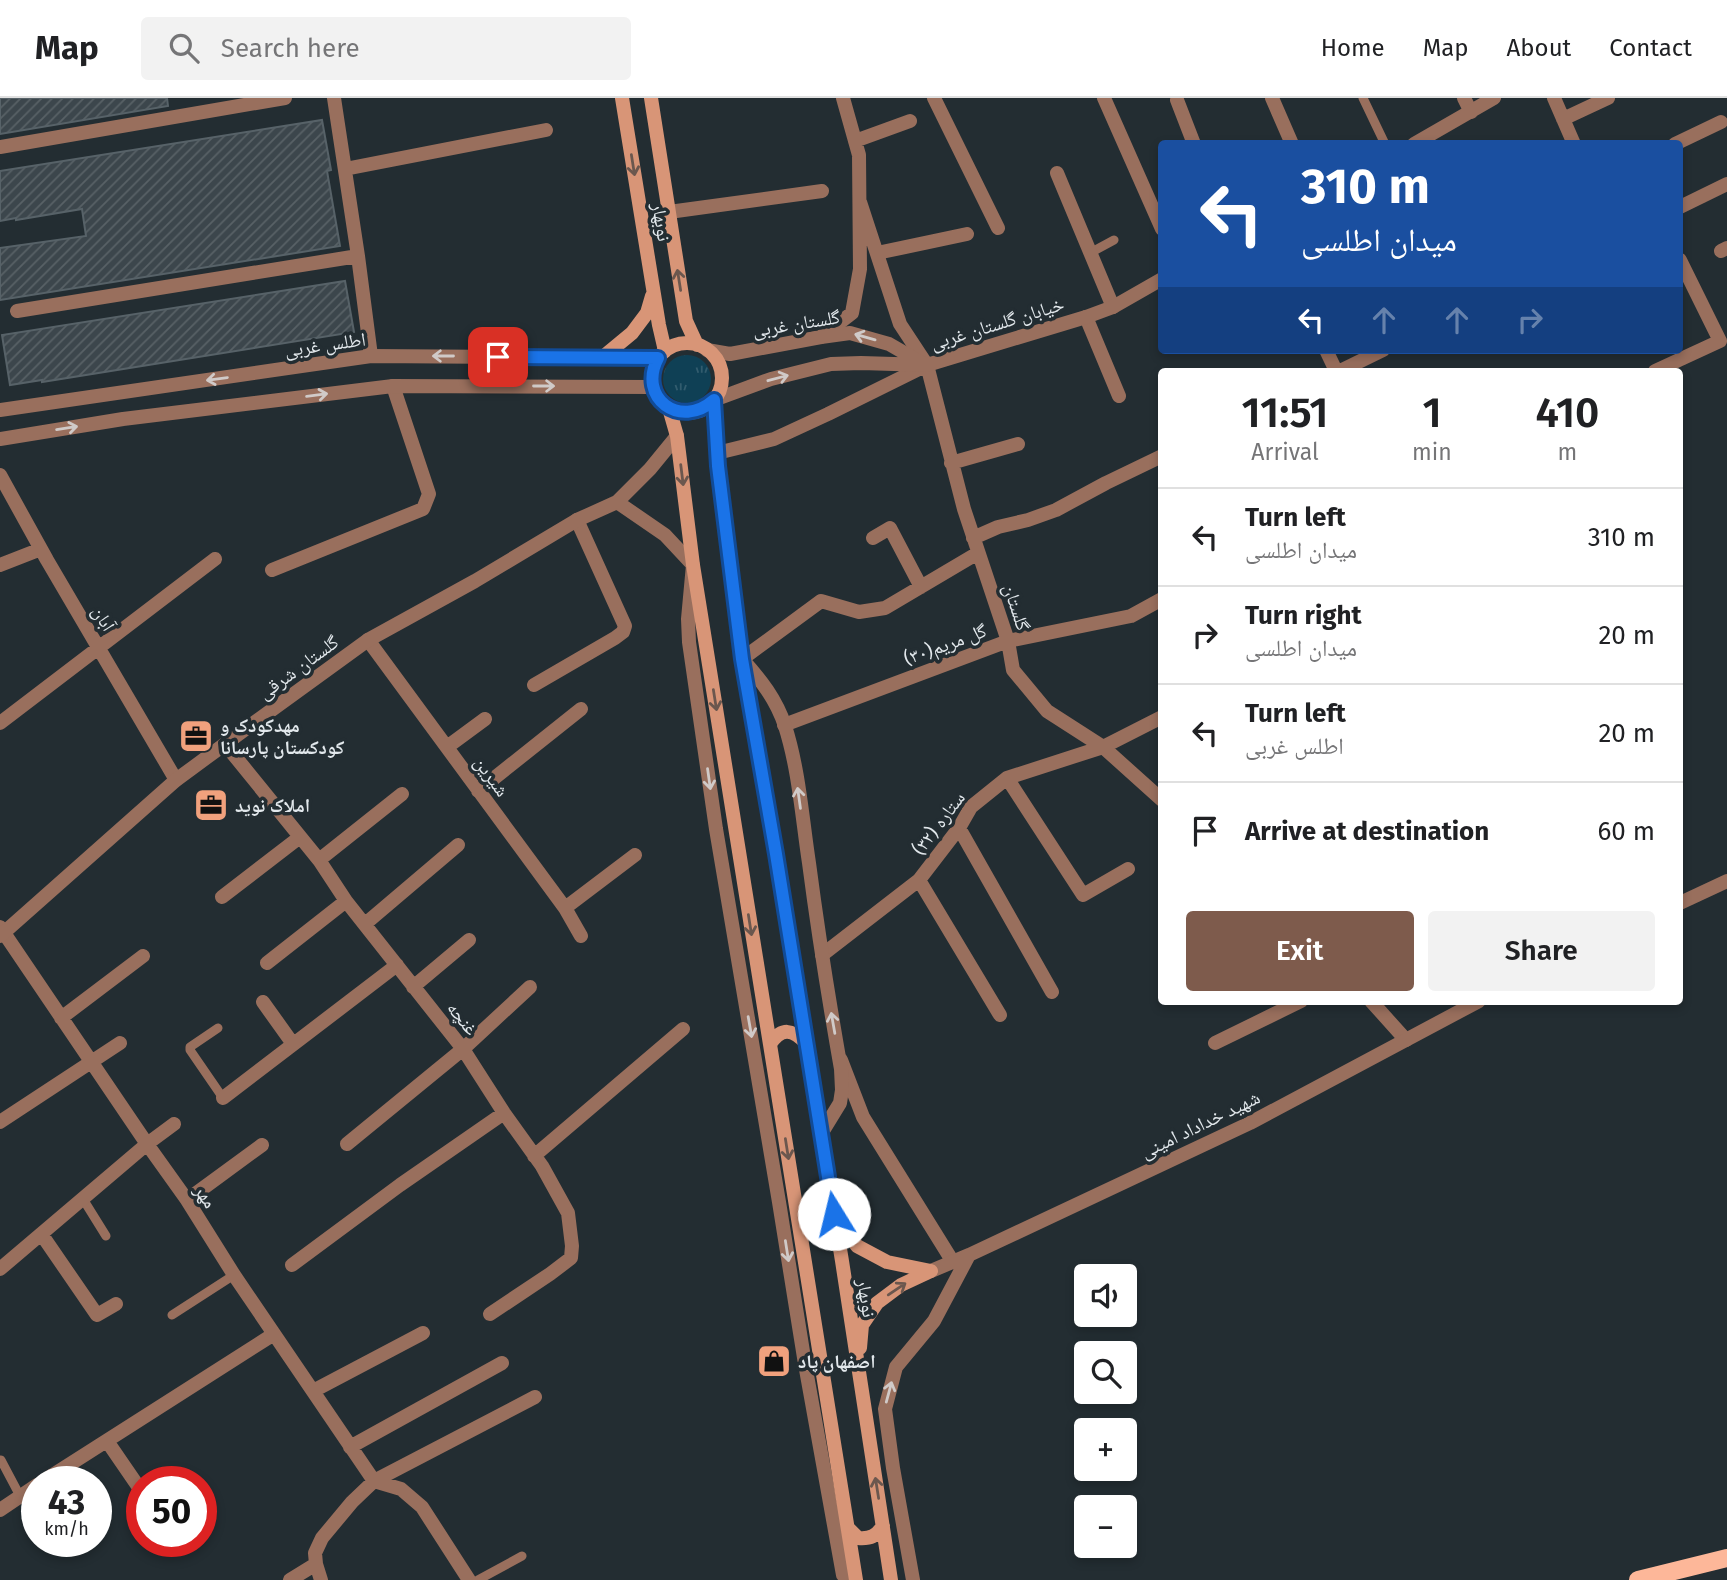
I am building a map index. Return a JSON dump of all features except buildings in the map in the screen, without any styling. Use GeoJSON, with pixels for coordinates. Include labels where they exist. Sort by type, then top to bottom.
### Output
{"type":"FeatureCollection","features":[{"type":"Feature","properties":{"kind":"main road","name":"نوبهار"},"geometry":{"type":"LineString","coordinates":[[622,98],[662,355]]}},
{"type":"Feature","properties":{"kind":"main road","name":"نوبهار"},"geometry":{"type":"LineString","coordinates":[[652,98],[686,321],[702,347]]}},
{"type":"Feature","properties":{"kind":"main road"},"geometry":{"type":"LineString","coordinates":[[603,357],[632,333],[647,313],[653,291]]}},
{"type":"Feature","properties":{"kind":"main road"},"geometry":{"type":"LineString","coordinates":[[680,344],[702,347],[714,356],[719,364],[719,392],[714,400],[698,411],[678,412],[669,408],[656,395],[652,372],[662,355],[680,344]]}},
{"type":"Feature","properties":{"kind":"main road","name":"نوبهار"},"geometry":{"type":"LineString","coordinates":[[714,400],[717,453],[742,659],[834,1214],[891,1580]]}},
{"type":"Feature","properties":{"kind":"main road"},"geometry":{"type":"LineString","coordinates":[[669,408],[677,436],[693,565],[856,1580]]}},
{"type":"Feature","properties":{"kind":"main road"},"geometry":{"type":"LineString","coordinates":[[770,1044],[776,1035],[787,1031],[797,1034],[806,1043]]}},
{"type":"Feature","properties":{"kind":"main road"},"geometry":{"type":"LineString","coordinates":[[779,1202],[795,1200]]}},
{"type":"Feature","properties":{"kind":"main road"},"geometry":{"type":"LineString","coordinates":[[834,1214],[857,1246],[887,1262],[931,1271]]}},
{"type":"Feature","properties":{"kind":"main road"},"geometry":{"type":"LineString","coordinates":[[858,1367],[862,1325],[877,1303],[901,1285],[931,1271]]}},
{"type":"Feature","properties":{"kind":"main road"},"geometry":{"type":"LineString","coordinates":[[805,1364],[822,1362]]}},
{"type":"Feature","properties":{"kind":"main road"},"geometry":{"type":"LineString","coordinates":[[848,1528],[858,1538],[868,1539],[877,1535],[883,1526]]}},
{"type":"Feature","properties":{"kind":"main road"},"geometry":{"type":"LineString","coordinates":[[1638,1580],[1727,1558]]}},
{"type":"Feature","properties":{"kind":"street"},"geometry":{"type":"LineString","coordinates":[[0,147],[285,98]]}},
{"type":"Feature","properties":{"kind":"street"},"geometry":{"type":"LineString","coordinates":[[334,98],[371,356]]}},
{"type":"Feature","properties":{"kind":"street"},"geometry":{"type":"LineString","coordinates":[[821,337],[852,313],[860,269],[859,155],[843,98]]}},
{"type":"Feature","properties":{"kind":"street"},"geometry":{"type":"LineString","coordinates":[[934,98],[998,229]]}},
{"type":"Feature","properties":{"kind":"street"},"geometry":{"type":"LineString","coordinates":[[1104,98],[1158,220]]}},
{"type":"Feature","properties":{"kind":"street"},"geometry":{"type":"LineString","coordinates":[[1272,98],[1290,140]]}},
{"type":"Feature","properties":{"kind":"street"},"geometry":{"type":"LineString","coordinates":[[1419,140],[1467,105],[1494,98]]}},
{"type":"Feature","properties":{"kind":"street"},"geometry":{"type":"LineString","coordinates":[[1553,98],[1572,140]]}},
{"type":"Feature","properties":{"kind":"street"},"geometry":{"type":"LineString","coordinates":[[1563,119],[1608,98]]}},
{"type":"Feature","properties":{"kind":"street"},"geometry":{"type":"LineString","coordinates":[[1177,100],[1192,140]]}},
{"type":"Feature","properties":{"kind":"street"},"geometry":{"type":"LineString","coordinates":[[855,141],[910,121]]}},
{"type":"Feature","properties":{"kind":"street"},"geometry":{"type":"LineString","coordinates":[[1683,140],[1721,122]]}},
{"type":"Feature","properties":{"kind":"street"},"geometry":{"type":"LineString","coordinates":[[345,169],[546,130]]}},
{"type":"Feature","properties":{"kind":"street"},"geometry":{"type":"LineString","coordinates":[[1056,173],[1112,307]]}},
{"type":"Feature","properties":{"kind":"street"},"geometry":{"type":"LineString","coordinates":[[1683,206],[1727,184]]}},
{"type":"Feature","properties":{"kind":"street","name":"نوبهار"},"geometry":{"type":"LineString","coordinates":[[669,212],[822,191]]}},
{"type":"Feature","properties":{"kind":"street","name":"گلستان"},"geometry":{"type":"LineString","coordinates":[[860,202],[900,324],[927,365],[951,463],[1008,641],[1013,670],[1046,712],[1103,747],[1156,786]]}},
{"type":"Feature","properties":{"kind":"street"},"geometry":{"type":"LineString","coordinates":[[877,253],[967,234]]}},
{"type":"Feature","properties":{"kind":"street"},"geometry":{"type":"LineString","coordinates":[[17,311],[358,256]]}},
{"type":"Feature","properties":{"kind":"street"},"geometry":{"type":"LineString","coordinates":[[1662,368],[1720,341],[1683,266]]}},
{"type":"Feature","properties":{"kind":"street","name":"خیابان گلستان غربی"},"geometry":{"type":"LineString","coordinates":[[714,400],[771,379],[831,364],[927,365],[1086,317],[1112,307],[1158,281]]}},
{"type":"Feature","properties":{"kind":"street"},"geometry":{"type":"LineString","coordinates":[[1086,317],[1119,396]]}},
{"type":"Feature","properties":{"kind":"street","name":"گلستان غربی"},"geometry":{"type":"LineString","coordinates":[[702,347],[730,354],[850,333],[889,344],[927,365]]}},
{"type":"Feature","properties":{"kind":"street"},"geometry":{"type":"LineString","coordinates":[[1344,368],[1374,354]]}},
{"type":"Feature","properties":{"kind":"street","name":"اطلس غربی"},"geometry":{"type":"LineString","coordinates":[[0,410],[371,356],[662,355]]}},
{"type":"Feature","properties":{"kind":"street"},"geometry":{"type":"LineString","coordinates":[[717,453],[774,439],[927,365]]}},
{"type":"Feature","properties":{"kind":"street"},"geometry":{"type":"LineString","coordinates":[[272,570],[423,509],[429,494],[393,386]]}},
{"type":"Feature","properties":{"kind":"street"},"geometry":{"type":"LineString","coordinates":[[0,439],[123,419],[393,386],[653,387]]}},
{"type":"Feature","properties":{"kind":"street","name":"گلستان شرقی"},"geometry":{"type":"LineString","coordinates":[[1,932],[176,780],[225,744],[368,640],[475,581],[577,520],[617,502],[650,469],[677,436]]}},
{"type":"Feature","properties":{"kind":"street"},"geometry":{"type":"LineString","coordinates":[[951,463],[1018,443]]}},
{"type":"Feature","properties":{"kind":"street"},"geometry":{"type":"LineString","coordinates":[[973,537],[1056,510],[1158,458]]}},
{"type":"Feature","properties":{"kind":"street","name":"آبان"},"geometry":{"type":"LineString","coordinates":[[0,475],[176,780]]}},
{"type":"Feature","properties":{"kind":"street"},"geometry":{"type":"LineString","coordinates":[[617,502],[665,535],[693,565],[688,619],[689,642],[716,829],[805,1364],[843,1575],[847,1580]]}},
{"type":"Feature","properties":{"kind":"street"},"geometry":{"type":"LineString","coordinates":[[534,685],[615,638],[623,632],[625,626],[577,520]]}},
{"type":"Feature","properties":{"kind":"street"},"geometry":{"type":"LineString","coordinates":[[873,538],[890,528],[921,587]]}},
{"type":"Feature","properties":{"kind":"street"},"geometry":{"type":"LineString","coordinates":[[0,565],[41,549]]}},
{"type":"Feature","properties":{"kind":"street"},"geometry":{"type":"LineString","coordinates":[[821,1134],[839,1103],[842,1090],[841,1069],[794,758],[784,724],[762,681],[742,659],[821,601],[859,612],[885,608],[978,553]]}},
{"type":"Feature","properties":{"kind":"street"},"geometry":{"type":"LineString","coordinates":[[0,723],[215,559]]}},
{"type":"Feature","properties":{"kind":"street","name":"گل مریم(۳۰)"},"geometry":{"type":"LineString","coordinates":[[784,724],[1008,641],[1131,616],[1158,600]]}},
{"type":"Feature","properties":{"kind":"street","name":"شیرین"},"geometry":{"type":"LineString","coordinates":[[368,640],[565,908],[581,936]]}},
{"type":"Feature","properties":{"kind":"street"},"geometry":{"type":"LineString","coordinates":[[478,792],[581,709]]}},
{"type":"Feature","properties":{"kind":"street"},"geometry":{"type":"LineString","coordinates":[[447,747],[485,719]]}},
{"type":"Feature","properties":{"kind":"street","name":"ستاره (۳۲)"},"geometry":{"type":"LineString","coordinates":[[822,955],[919,880],[959,828],[971,807],[1007,778],[1103,747],[1158,720]]}},
{"type":"Feature","properties":{"kind":"street","name":"غنچه"},"geometry":{"type":"LineString","coordinates":[[225,744],[319,860],[346,901],[463,1049],[534,1156],[568,1213],[571,1258],[490,1314]]}},
{"type":"Feature","properties":{"kind":"street"},"geometry":{"type":"LineString","coordinates":[[1007,778],[1083,895],[1128,869]]}},
{"type":"Feature","properties":{"kind":"street"},"geometry":{"type":"LineString","coordinates":[[319,860],[402,794]]}},
{"type":"Feature","properties":{"kind":"street"},"geometry":{"type":"LineString","coordinates":[[959,828],[1052,992]]}},
{"type":"Feature","properties":{"kind":"street"},"geometry":{"type":"LineString","coordinates":[[222,897],[300,837]]}},
{"type":"Feature","properties":{"kind":"street"},"geometry":{"type":"LineString","coordinates":[[365,924],[458,845]]}},
{"type":"Feature","properties":{"kind":"street"},"geometry":{"type":"LineString","coordinates":[[565,908],[635,855]]}},
{"type":"Feature","properties":{"kind":"street"},"geometry":{"type":"LineString","coordinates":[[919,880],[1000,1015]]}},
{"type":"Feature","properties":{"kind":"street"},"geometry":{"type":"LineString","coordinates":[[1683,902],[1727,881]]}},
{"type":"Feature","properties":{"kind":"street"},"geometry":{"type":"LineString","coordinates":[[267,963],[346,901]]}},
{"type":"Feature","properties":{"kind":"street","name":"مهر"},"geometry":{"type":"LineString","coordinates":[[1,932],[187,1200],[234,1275],[374,1481]]}},
{"type":"Feature","properties":{"kind":"street"},"geometry":{"type":"LineString","coordinates":[[413,987],[469,940]]}},
{"type":"Feature","properties":{"kind":"street"},"geometry":{"type":"LineString","coordinates":[[61,1018],[142,956]]}},
{"type":"Feature","properties":{"kind":"street"},"geometry":{"type":"LineString","coordinates":[[223,1098],[397,965]]}},
{"type":"Feature","properties":{"kind":"street"},"geometry":{"type":"LineString","coordinates":[[347,1144],[463,1049],[530,987]]}},
{"type":"Feature","properties":{"kind":"street"},"geometry":{"type":"LineString","coordinates":[[264,1002],[293,1044]]}},
{"type":"Feature","properties":{"kind":"street"},"geometry":{"type":"LineString","coordinates":[[1214,1043],[1293,1005]]}},
{"type":"Feature","properties":{"kind":"street"},"geometry":{"type":"LineString","coordinates":[[1375,1005],[1406,1040]]}},
{"type":"Feature","properties":{"kind":"street","name":"شهید خداداد امینی"},"geometry":{"type":"LineString","coordinates":[[931,1271],[1250,1123],[1472,1005]]}},
{"type":"Feature","properties":{"kind":"street"},"geometry":{"type":"LineString","coordinates":[[534,1156],[683,1029]]}},
{"type":"Feature","properties":{"kind":"street"},"geometry":{"type":"LineString","coordinates":[[0,1122],[120,1043]]}},
{"type":"Feature","properties":{"kind":"street"},"geometry":{"type":"LineString","coordinates":[[838,1052],[863,1117],[953,1262]]}},
{"type":"Feature","properties":{"kind":"street"},"geometry":{"type":"LineString","coordinates":[[292,1265],[504,1113]]}},
{"type":"Feature","properties":{"kind":"street"},"geometry":{"type":"LineString","coordinates":[[0,1269],[174,1124]]}},
{"type":"Feature","properties":{"kind":"street"},"geometry":{"type":"LineString","coordinates":[[187,1200],[262,1145]]}},
{"type":"Feature","properties":{"kind":"street"},"geometry":{"type":"LineString","coordinates":[[42,1235],[97,1315],[116,1304]]}},
{"type":"Feature","properties":{"kind":"street"},"geometry":{"type":"LineString","coordinates":[[913,1580],[885,1409],[896,1367],[934,1321],[969,1255]]}},
{"type":"Feature","properties":{"kind":"street"},"geometry":{"type":"LineString","coordinates":[[313,1391],[423,1333]]}},
{"type":"Feature","properties":{"kind":"street"},"geometry":{"type":"LineString","coordinates":[[67,1466],[274,1334]]}},
{"type":"Feature","properties":{"kind":"street"},"geometry":{"type":"LineString","coordinates":[[350,1447],[502,1363]]}},
{"type":"Feature","properties":{"kind":"street"},"geometry":{"type":"LineString","coordinates":[[321,1580],[315,1553],[322,1538],[374,1481],[535,1397]]}},
{"type":"Feature","properties":{"kind":"street"},"geometry":{"type":"LineString","coordinates":[[107,1441],[126,1469]]}},
{"type":"Feature","properties":{"kind":"street"},"geometry":{"type":"LineString","coordinates":[[374,1481],[401,1489],[422,1507],[468,1580]]}},
{"type":"Feature","properties":{"kind":"street"},"geometry":{"type":"LineString","coordinates":[[0,1510],[20,1496]]}},
{"type":"Feature","properties":{"kind":"street"},"geometry":{"type":"LineString","coordinates":[[290,1580],[316,1564]]}},
{"type":"Feature","properties":{"kind":"lane"},"geometry":{"type":"LineString","coordinates":[[1363,98],[1383,140]]}},
{"type":"Feature","properties":{"kind":"lane"},"geometry":{"type":"LineString","coordinates":[[1090,253],[1114,240]]}},
{"type":"Feature","properties":{"kind":"lane"},"geometry":{"type":"LineString","coordinates":[[218,1028],[190,1047],[190,1050],[223,1098]]}},
{"type":"Feature","properties":{"kind":"lane"},"geometry":{"type":"LineString","coordinates":[[83,1199],[106,1236]]}},
{"type":"Feature","properties":{"kind":"lane"},"geometry":{"type":"LineString","coordinates":[[172,1315],[234,1275]]}},
{"type":"Feature","properties":{"kind":"lane"},"geometry":{"type":"LineString","coordinates":[[1,1460],[20,1496]]}},
{"type":"Feature","properties":{"kind":"lane"},"geometry":{"type":"LineString","coordinates":[[478,1580],[522,1556]]}},
{"type":"Feature","properties":{"kind":"green space"},"geometry":{"type":"Polygon","coordinates":[[[687,355],[704,362],[711,379],[704,396],[687,403],[670,396],[663,379],[670,362],[687,355]]]}},
{"type":"Feature","properties":{"kind":"place","name":"مهدکودک و کودکستان پارسانا"},"geometry":{"type":"Point","coordinates":[196,736]}},
{"type":"Feature","properties":{"kind":"place","name":"املاک نوید"},"geometry":{"type":"Point","coordinates":[211,805]}},
{"type":"Feature","properties":{"kind":"place","name":"اصفهان پاد"},"geometry":{"type":"Point","coordinates":[774,1361]}},
{"type":"Feature","properties":{"kind":"route"},"geometry":{"type":"LineString","coordinates":[[498,357],[658,358],[652,372],[653,387],[656,395],[669,408],[688,413],[706,407],[714,400],[718,466],[742,659],[834,1214]]}}]}
